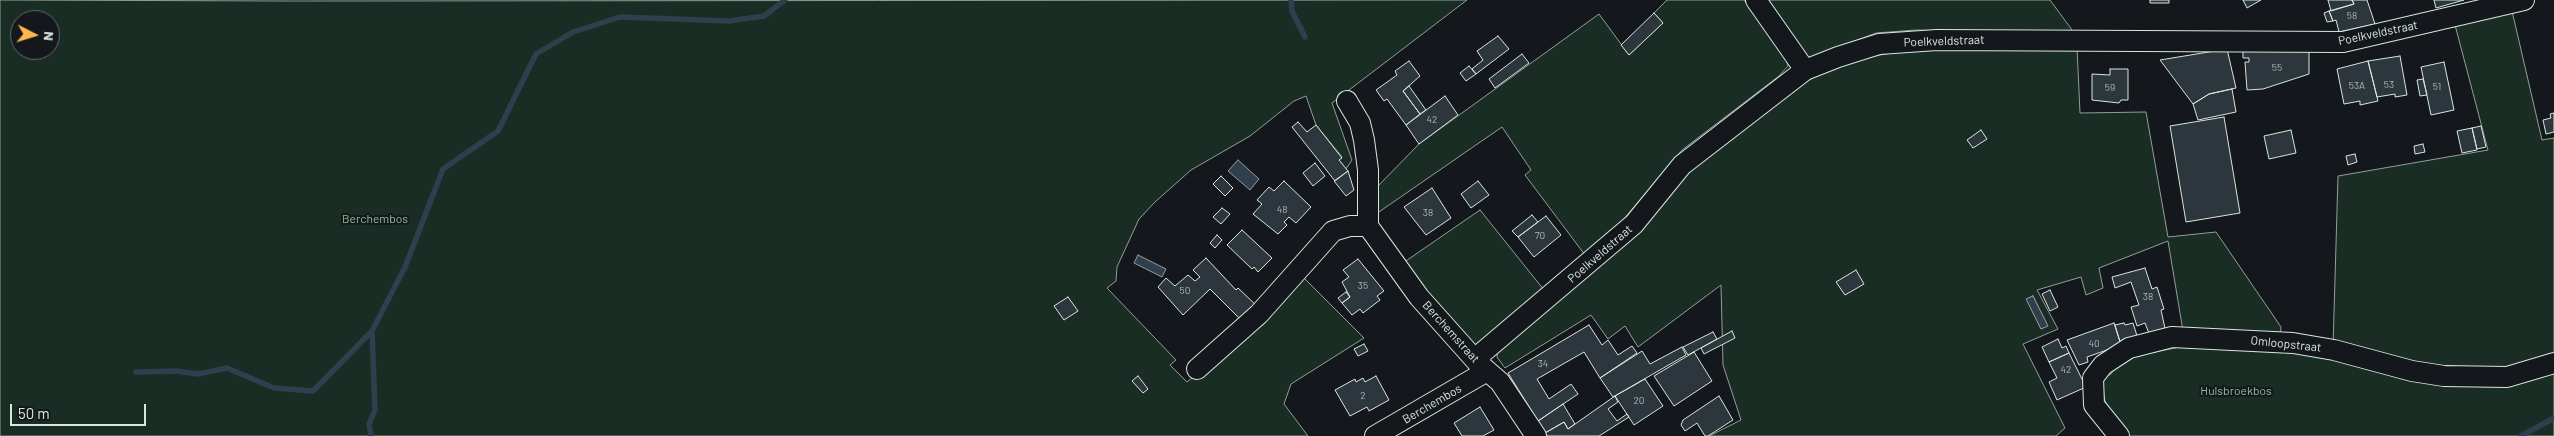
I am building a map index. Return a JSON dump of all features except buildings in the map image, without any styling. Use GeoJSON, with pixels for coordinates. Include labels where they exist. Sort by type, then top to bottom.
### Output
{"type":"FeatureCollection","features":[{"type":"Feature","properties":{"kind":"street"},"geometry":{"type":"LineString","coordinates":[[1756,0],[1805,70]]}},
{"type":"Feature","properties":{"kind":"street","name":"Poelkveldstraat"},"geometry":{"type":"LineString","coordinates":[[1482,366],[1483,352],[1634,224],[1682,165],[1805,70],[1879,44],[1938,40],[2343,42],[2524,0]]}},
{"type":"Feature","properties":{"kind":"street"},"geometry":{"type":"LineString","coordinates":[[1197,369],[1254,320],[1333,231],[1360,224],[1368,226],[1368,170],[1364,140],[1360,123],[1347,100]]}},
{"type":"Feature","properties":{"kind":"street","name":"Berchemstraat"},"geometry":{"type":"LineString","coordinates":[[1368,226],[1419,297],[1504,388],[1536,436]]}},
{"type":"Feature","properties":{"kind":"street","name":"Omloopstraat"},"geometry":{"type":"LineString","coordinates":[[2119,436],[2094,405],[2093,378],[2103,365],[2129,348],[2172,337],[2293,343],[2334,350],[2412,370],[2444,376],[2507,377],[2554,363]]}},
{"type":"Feature","properties":{"kind":"street","name":"Berchembos"},"geometry":{"type":"LineString","coordinates":[[1375,436],[1482,366]]}},
{"type":"Feature","properties":{"kind":"green space","name":"Berchembos"},"geometry":{"type":"Polygon","coordinates":[[[0,0],[1467,0],[1332,103],[1352,160],[1346,169],[1339,160],[1342,157],[1316,125],[1306,96],[1294,101],[1250,136],[1191,170],[1155,202],[1139,219],[1117,267],[1116,281],[1107,288],[1176,360],[1170,365],[1187,382],[1232,345],[1300,274],[1364,338],[1291,384],[1284,404],[1308,436],[0,436],[0,0]]]}},
{"type":"Feature","properties":{"kind":"green space"},"geometry":{"type":"Polygon","coordinates":[[[1667,0],[1744,0],[1786,58],[1788,66],[1779,76],[1682,150],[1623,220],[1585,255],[1525,175],[1531,170],[1502,127],[1376,214],[1374,195],[1378,186],[1419,144],[1599,14],[1629,55],[1663,23],[1654,13],[1667,0]]]}},
{"type":"Feature","properties":{"kind":"green space"},"geometry":{"type":"Polygon","coordinates":[[[1760,0],[2050,0],[2075,34],[1916,30],[1876,33],[1805,60],[1760,0]]]}},
{"type":"Feature","properties":{"kind":"green space"},"geometry":{"type":"Polygon","coordinates":[[[2512,11],[2542,140],[2554,138],[2554,357],[2516,369],[2448,370],[2333,347],[2338,176],[2488,150],[2455,25],[2512,11]]]}},
{"type":"Feature","properties":{"kind":"green space"},"geometry":{"type":"Polygon","coordinates":[[[2077,47],[2080,113],[2146,112],[2168,237],[2216,232],[2281,327],[2280,339],[2183,331],[2168,241],[2099,268],[2103,288],[2086,295],[2081,277],[2037,290],[2058,329],[2023,344],[2065,428],[2056,436],[1709,436],[1741,420],[1723,365],[1721,285],[1638,347],[1625,326],[1608,339],[1591,315],[1505,368],[1497,357],[1498,349],[1635,235],[1689,170],[1802,84],[1825,71],[1863,58],[1914,49],[2077,47]],[[2033,296],[2027,299],[2041,329],[2047,325],[2033,296]]]}},
{"type":"Feature","properties":{"kind":"green space"},"geometry":{"type":"Polygon","coordinates":[[[1480,210],[1544,290],[1477,347],[1468,345],[1400,265],[1480,210]]]}},
{"type":"Feature","properties":{"kind":"green space","name":"Hulsbroekbos"},"geometry":{"type":"Polygon","coordinates":[[[2190,345],[2236,346],[2340,359],[2495,385],[2526,382],[2554,373],[2554,436],[2129,436],[2119,426],[2105,401],[2101,379],[2111,374],[2118,364],[2130,357],[2190,345]]]}},
{"type":"Feature","properties":{"kind":"water"},"geometry":{"type":"Polygon","coordinates":[[[1238,160],[1259,179],[1250,190],[1228,171],[1238,160]]]}},
{"type":"Feature","properties":{"kind":"water"},"geometry":{"type":"Polygon","coordinates":[[[1138,255],[1166,269],[1162,277],[1134,263],[1138,255]]]}},
{"type":"Feature","properties":{"kind":"water"},"geometry":{"type":"Polygon","coordinates":[[[2033,296],[2048,326],[2041,329],[2026,299],[2033,296]]]}},
{"type":"Feature","properties":{"kind":"waterway"},"geometry":{"type":"LineString","coordinates":[[136,372],[176,371],[198,374],[227,368],[274,388],[313,391],[372,331],[405,267],[443,169],[498,131],[536,54],[573,32],[620,17],[729,21],[764,16],[785,0]]}},
{"type":"Feature","properties":{"kind":"waterway"},"geometry":{"type":"LineString","coordinates":[[1291,0],[1292,11],[1305,37]]}},
{"type":"Feature","properties":{"kind":"waterway"},"geometry":{"type":"LineString","coordinates":[[371,436],[369,424],[375,410],[372,331]]}},
{"type":"Feature","properties":{"kind":"waterway"},"geometry":{"type":"LineString","coordinates":[[2521,436],[2554,418]]}}]}
